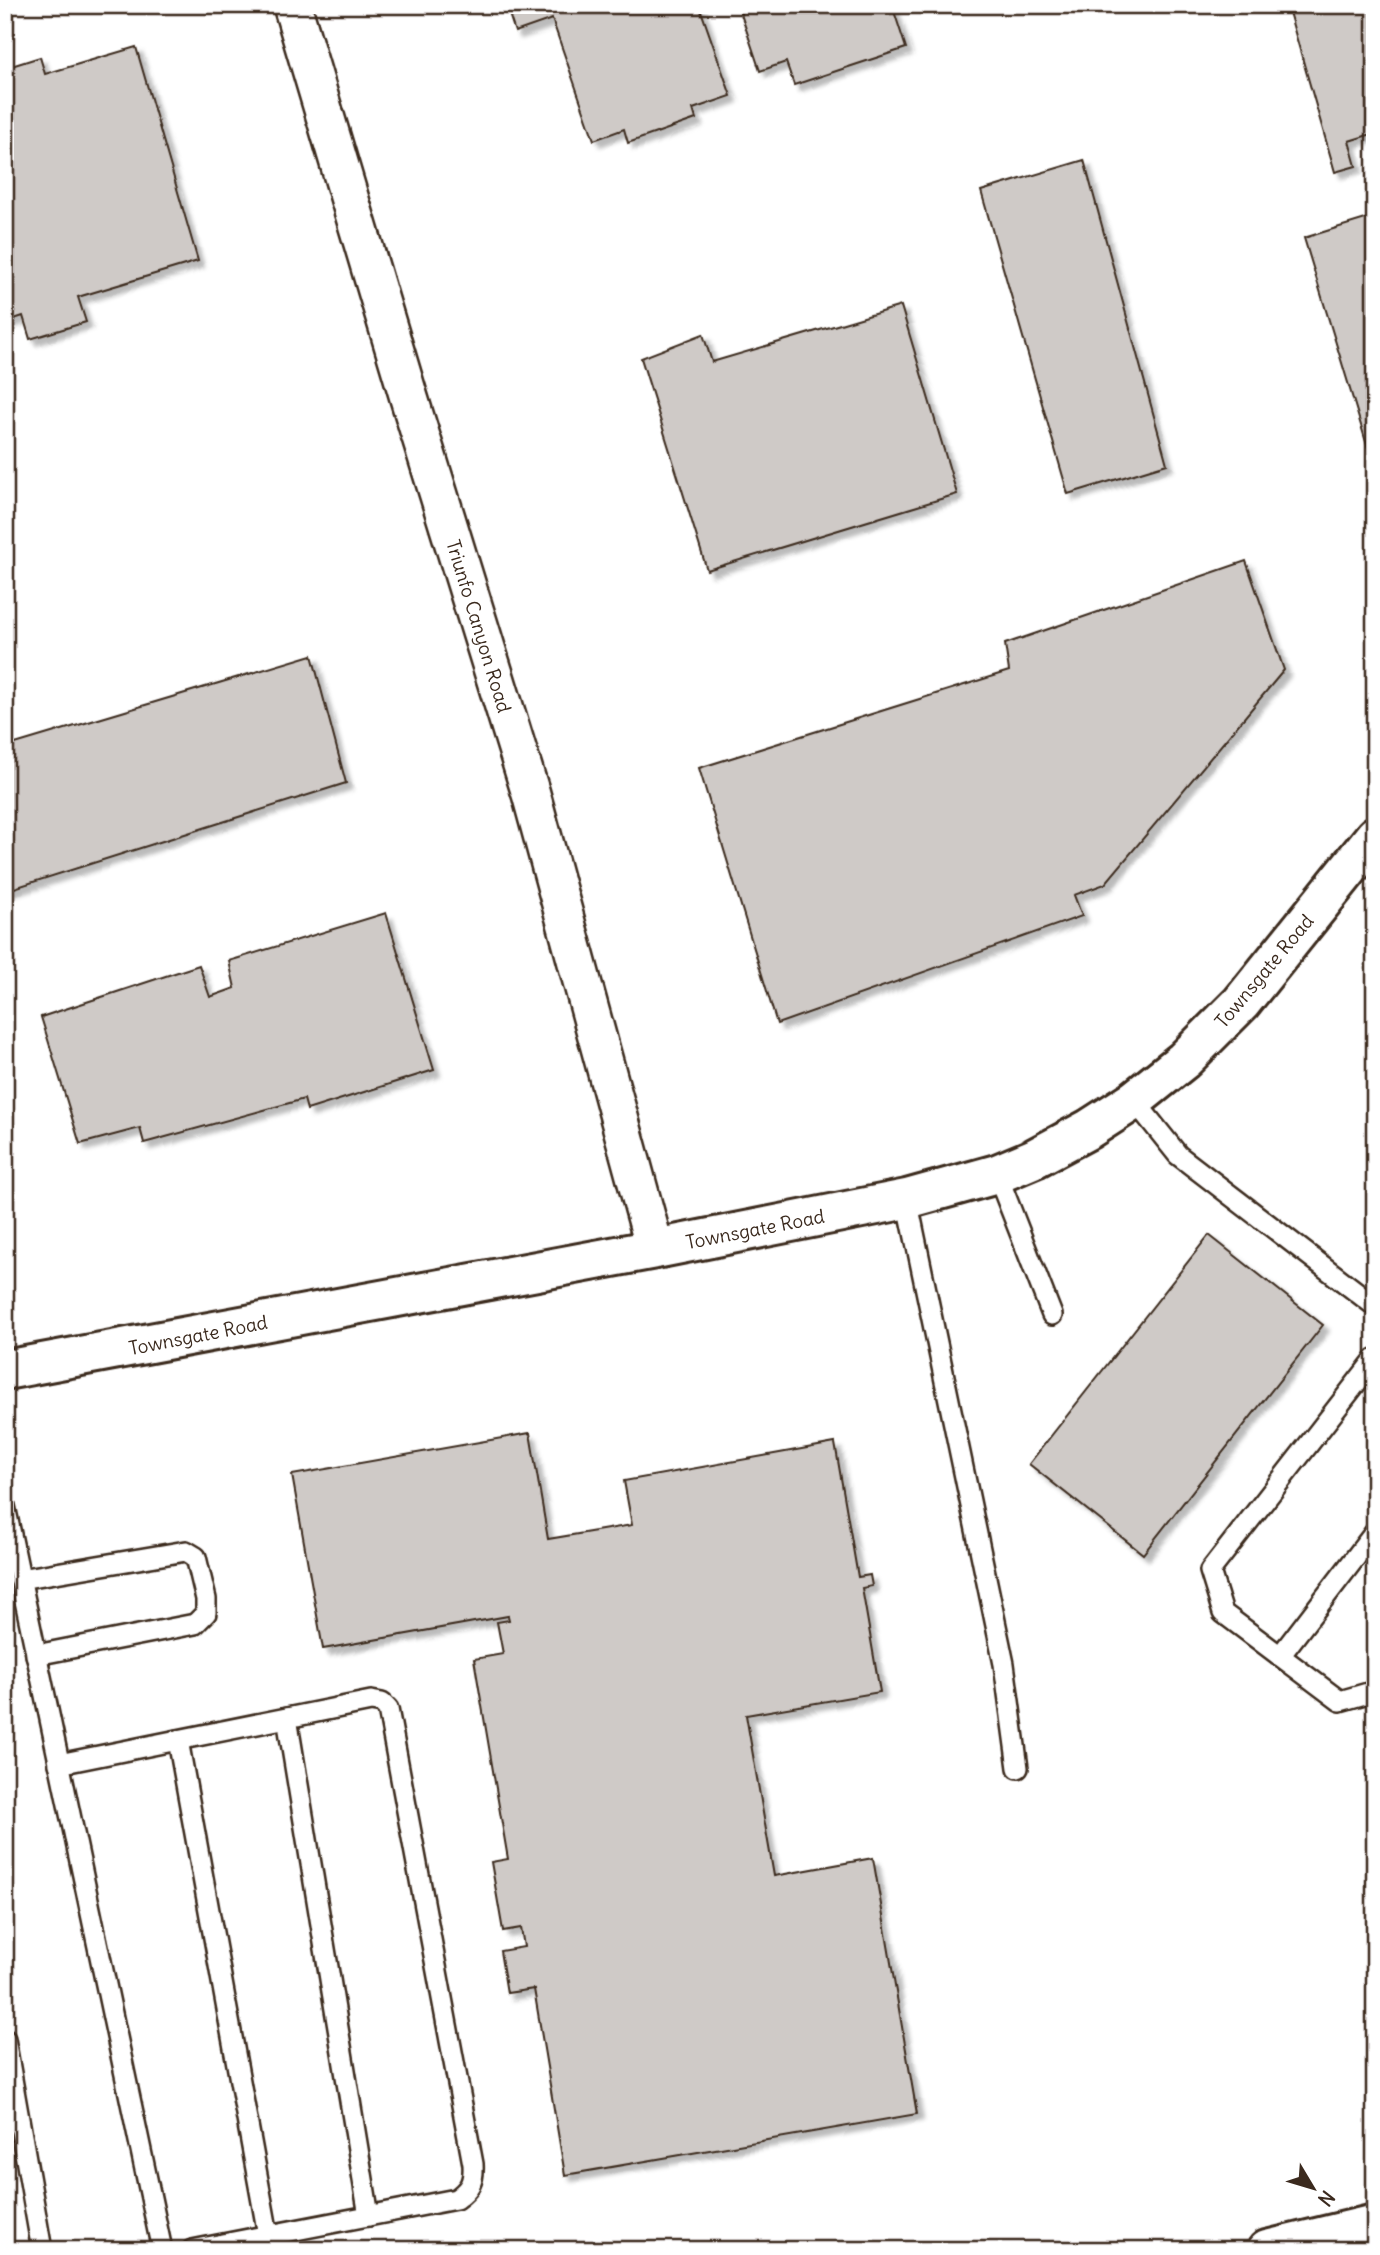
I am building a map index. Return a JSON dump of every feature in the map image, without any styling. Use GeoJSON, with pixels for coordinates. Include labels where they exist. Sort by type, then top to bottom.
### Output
{"type":"FeatureCollection","features":[{"type":"Feature","properties":{"kind":"main road","name":"Townsgate Road"},"geometry":{"type":"LineString","coordinates":[[5,1370],[655,1249],[907,1199],[997,1174],[1035,1158],[1089,1129],[1134,1100],[1184,1060],[1241,1003],[1375,836]]}},
{"type":"Feature","properties":{"kind":"main road"},"geometry":{"type":"LineString","coordinates":[[1268,2250],[1375,2224]]}},
{"type":"Feature","properties":{"kind":"street","name":"Triunfo Canyon Road"},"geometry":{"type":"LineString","coordinates":[[292,5],[531,794],[655,1249]]}},
{"type":"Feature","properties":{"kind":"lane"},"geometry":{"type":"LineString","coordinates":[[1134,1100],[1178,1155],[1375,1306]]}},
{"type":"Feature","properties":{"kind":"lane"},"geometry":{"type":"LineString","coordinates":[[997,1174],[1052,1315]]}},
{"type":"Feature","properties":{"kind":"lane"},"geometry":{"type":"LineString","coordinates":[[907,1199],[1004,1664],[1018,1769]]}},
{"type":"Feature","properties":{"kind":"lane"},"geometry":{"type":"LineString","coordinates":[[1375,1359],[1210,1570],[1223,1613],[1340,1701],[1375,1691]]}},
{"type":"Feature","properties":{"kind":"lane"},"geometry":{"type":"LineString","coordinates":[[5,1506],[162,2250]]}},
{"type":"Feature","properties":{"kind":"lane"},"geometry":{"type":"LineString","coordinates":[[1280,1656],[1375,1532]]}},
{"type":"Feature","properties":{"kind":"lane"},"geometry":{"type":"LineString","coordinates":[[20,1579],[186,1551],[196,1557],[206,1599],[206,1613],[195,1624],[36,1655]]}},
{"type":"Feature","properties":{"kind":"lane"},"geometry":{"type":"LineString","coordinates":[[59,1764],[371,1701],[382,1703],[388,1709],[474,2179],[468,2191],[456,2199],[192,2250]]}},
{"type":"Feature","properties":{"kind":"lane"},"geometry":{"type":"LineString","coordinates":[[287,1718],[369,2216]]}},
{"type":"Feature","properties":{"kind":"lane"},"geometry":{"type":"LineString","coordinates":[[178,1740],[268,2235]]}},
{"type":"Feature","properties":{"kind":"lane"},"geometry":{"type":"LineString","coordinates":[[5,2039],[42,2250]]}},
{"type":"Feature","properties":{"kind":"building"},"geometry":{"type":"Polygon","coordinates":[[[506,5],[699,5],[731,96],[693,109],[696,119],[628,143],[624,129],[594,140],[552,19],[515,32],[506,5]]]}},
{"type":"Feature","properties":{"kind":"building"},"geometry":{"type":"Polygon","coordinates":[[[738,5],[892,5],[906,48],[794,85],[786,62],[760,71],[738,5]]]}},
{"type":"Feature","properties":{"kind":"building"},"geometry":{"type":"Polygon","coordinates":[[[1287,5],[1375,5],[1375,133],[1349,141],[1356,166],[1335,172],[1287,5]]]}},
{"type":"Feature","properties":{"kind":"building"},"geometry":{"type":"Polygon","coordinates":[[[136,47],[198,261],[78,297],[86,322],[30,339],[23,316],[5,322],[5,68],[40,57],[45,74],[136,47]]]}},
{"type":"Feature","properties":{"kind":"building"},"geometry":{"type":"Polygon","coordinates":[[[1084,160],[1167,464],[1068,494],[981,191],[1084,160]]]}},
{"type":"Feature","properties":{"kind":"building"},"geometry":{"type":"Polygon","coordinates":[[[1375,216],[1375,465],[1373,465],[1304,238],[1375,216]]]}},
{"type":"Feature","properties":{"kind":"building"},"geometry":{"type":"Polygon","coordinates":[[[901,306],[957,494],[707,570],[641,358],[703,334],[712,362],[901,306]]]}},
{"type":"Feature","properties":{"kind":"building"},"geometry":{"type":"Polygon","coordinates":[[[1246,561],[1284,670],[1105,884],[1074,895],[1082,916],[777,1024],[699,768],[1009,671],[1005,644],[1246,561]]]}},
{"type":"Feature","properties":{"kind":"building"},"geometry":{"type":"Polygon","coordinates":[[[312,655],[346,783],[5,891],[5,747],[312,655]]]}},
{"type":"Feature","properties":{"kind":"building"},"geometry":{"type":"Polygon","coordinates":[[[386,913],[434,1070],[307,1110],[304,1099],[144,1143],[140,1128],[80,1144],[41,1017],[199,965],[210,997],[235,988],[229,961],[386,913]]]}},
{"type":"Feature","properties":{"kind":"building"},"geometry":{"type":"Polygon","coordinates":[[[1209,1235],[1323,1325],[1143,1554],[1029,1464],[1209,1235]]]}},
{"type":"Feature","properties":{"kind":"building"},"geometry":{"type":"Polygon","coordinates":[[[530,1433],[548,1539],[632,1525],[624,1481],[835,1443],[858,1577],[870,1575],[872,1586],[862,1588],[880,1692],[746,1715],[774,1876],[873,1858],[917,2114],[565,2175],[534,1989],[507,1993],[500,1951],[524,1947],[521,1928],[503,1931],[491,1862],[508,1859],[474,1659],[503,1654],[497,1622],[509,1620],[508,1616],[323,1649],[292,1475],[530,1433]]]}}]}
